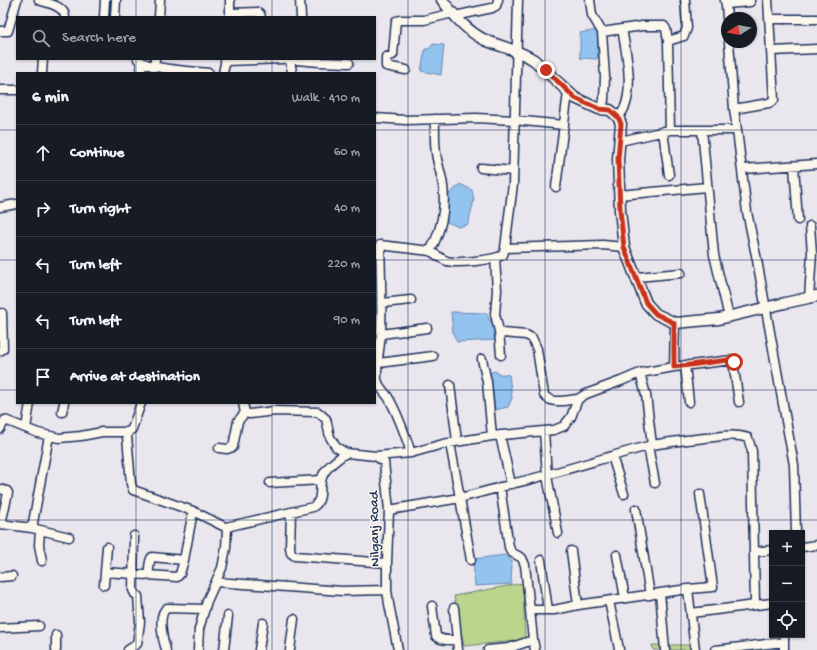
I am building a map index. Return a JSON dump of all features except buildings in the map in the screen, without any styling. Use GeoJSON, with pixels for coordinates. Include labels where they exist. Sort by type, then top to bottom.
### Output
{"type":"FeatureCollection","features":[{"type":"Feature","properties":{"kind":"street"},"geometry":{"type":"LineString","coordinates":[[0,31],[8,31],[17,0]]}},
{"type":"Feature","properties":{"kind":"street"},"geometry":{"type":"LineString","coordinates":[[38,0],[50,2],[63,10],[65,16]]}},
{"type":"Feature","properties":{"kind":"street"},"geometry":{"type":"LineString","coordinates":[[104,16],[105,0]]}},
{"type":"Feature","properties":{"kind":"street"},"geometry":{"type":"LineString","coordinates":[[115,16],[116,0]]}},
{"type":"Feature","properties":{"kind":"street"},"geometry":{"type":"LineString","coordinates":[[159,16],[160,0]]}},
{"type":"Feature","properties":{"kind":"street"},"geometry":{"type":"LineString","coordinates":[[230,0],[230,15],[258,12],[261,16]]}},
{"type":"Feature","properties":{"kind":"street"},"geometry":{"type":"LineString","coordinates":[[300,0],[300,16]]}},
{"type":"Feature","properties":{"kind":"street"},"geometry":{"type":"LineString","coordinates":[[442,0],[472,33],[494,44],[516,50],[526,55],[534,60],[575,98],[599,109],[610,110],[618,117],[621,124],[618,159],[624,247],[646,303],[656,314],[674,323],[718,319],[813,297],[810,226]]}},
{"type":"Feature","properties":{"kind":"street"},"geometry":{"type":"LineString","coordinates":[[406,70],[387,67],[386,64],[386,57],[393,55],[396,21],[426,19],[492,8],[496,6],[498,0]]}},
{"type":"Feature","properties":{"kind":"street"},"geometry":{"type":"LineString","coordinates":[[411,453],[403,429],[392,404],[377,380],[376,372],[379,363],[381,334],[378,321],[382,303],[378,244],[430,251],[446,260],[456,262],[495,258],[504,255],[513,184],[518,0]]}},
{"type":"Feature","properties":{"kind":"street"},"geometry":{"type":"LineString","coordinates":[[590,0],[592,15],[602,32],[605,78],[602,109]]}},
{"type":"Feature","properties":{"kind":"street"},"geometry":{"type":"LineString","coordinates":[[668,41],[681,38],[685,34],[687,28],[685,0]]}},
{"type":"Feature","properties":{"kind":"street"},"geometry":{"type":"LineString","coordinates":[[726,12],[725,2],[750,2],[750,0]]}},
{"type":"Feature","properties":{"kind":"street"},"geometry":{"type":"LineString","coordinates":[[734,109],[769,103],[774,100],[768,0]]}},
{"type":"Feature","properties":{"kind":"street"},"geometry":{"type":"LineString","coordinates":[[769,19],[817,19]]}},
{"type":"Feature","properties":{"kind":"street"},"geometry":{"type":"LineString","coordinates":[[602,32],[642,26],[664,26],[666,29],[668,41],[666,131],[669,175]]}},
{"type":"Feature","properties":{"kind":"street"},"geometry":{"type":"LineString","coordinates":[[618,117],[625,108],[628,88],[628,60],[622,29]]}},
{"type":"Feature","properties":{"kind":"street"},"geometry":{"type":"LineString","coordinates":[[729,48],[734,109],[743,169],[747,212],[794,465],[796,530]]}},
{"type":"Feature","properties":{"kind":"street"},"geometry":{"type":"LineString","coordinates":[[772,51],[817,49]]}},
{"type":"Feature","properties":{"kind":"street"},"geometry":{"type":"LineString","coordinates":[[42,72],[43,60]]}},
{"type":"Feature","properties":{"kind":"street"},"geometry":{"type":"LineString","coordinates":[[223,72],[225,60]]}},
{"type":"Feature","properties":{"kind":"street"},"geometry":{"type":"LineString","coordinates":[[290,60],[292,72]]}},
{"type":"Feature","properties":{"kind":"street"},"geometry":{"type":"LineString","coordinates":[[300,60],[349,63]]}},
{"type":"Feature","properties":{"kind":"street"},"geometry":{"type":"LineString","coordinates":[[141,72],[140,61],[204,72]]}},
{"type":"Feature","properties":{"kind":"street"},"geometry":{"type":"LineString","coordinates":[[0,90],[16,90]]}},
{"type":"Feature","properties":{"kind":"street"},"geometry":{"type":"LineString","coordinates":[[556,187],[568,92]]}},
{"type":"Feature","properties":{"kind":"street"},"geometry":{"type":"LineString","coordinates":[[376,118],[405,120],[476,118],[564,125]]}},
{"type":"Feature","properties":{"kind":"street"},"geometry":{"type":"LineString","coordinates":[[430,251],[437,239],[441,225],[443,201],[443,186],[435,148],[435,119]]}},
{"type":"Feature","properties":{"kind":"street"},"geometry":{"type":"LineString","coordinates":[[702,130],[714,255],[729,317]]}},
{"type":"Feature","properties":{"kind":"street"},"geometry":{"type":"LineString","coordinates":[[620,141],[666,131],[738,130]]}},
{"type":"Feature","properties":{"kind":"street"},"geometry":{"type":"LineString","coordinates":[[743,169],[817,164]]}},
{"type":"Feature","properties":{"kind":"street"},"geometry":{"type":"LineString","coordinates":[[794,166],[798,220]]}},
{"type":"Feature","properties":{"kind":"street"},"geometry":{"type":"LineString","coordinates":[[481,168],[513,171]]}},
{"type":"Feature","properties":{"kind":"street"},"geometry":{"type":"LineString","coordinates":[[620,195],[707,187]]}},
{"type":"Feature","properties":{"kind":"street"},"geometry":{"type":"LineString","coordinates":[[0,207],[16,204]]}},
{"type":"Feature","properties":{"kind":"street"},"geometry":{"type":"LineString","coordinates":[[505,248],[603,245],[624,247]]}},
{"type":"Feature","properties":{"kind":"street"},"geometry":{"type":"LineString","coordinates":[[495,258],[497,290],[496,314],[501,355]]}},
{"type":"Feature","properties":{"kind":"street"},"geometry":{"type":"LineString","coordinates":[[637,277],[681,273]]}},
{"type":"Feature","properties":{"kind":"street"},"geometry":{"type":"LineString","coordinates":[[382,303],[411,300]]}},
{"type":"Feature","properties":{"kind":"street"},"geometry":{"type":"LineString","coordinates":[[0,351],[3,349],[2,313]]}},
{"type":"Feature","properties":{"kind":"street"},"geometry":{"type":"LineString","coordinates":[[674,323],[674,367]]}},
{"type":"Feature","properties":{"kind":"street"},"geometry":{"type":"LineString","coordinates":[[381,334],[426,328]]}},
{"type":"Feature","properties":{"kind":"street"},"geometry":{"type":"LineString","coordinates":[[499,331],[502,333],[526,335],[532,338],[536,349],[544,395],[553,401],[578,399],[586,394],[640,373],[685,365],[732,360],[734,362],[739,402]]}},
{"type":"Feature","properties":{"kind":"street"},"geometry":{"type":"LineString","coordinates":[[379,363],[433,356]]}},
{"type":"Feature","properties":{"kind":"street"},"geometry":{"type":"LineString","coordinates":[[482,359],[496,435],[511,484]]}},
{"type":"Feature","properties":{"kind":"street"},"geometry":{"type":"LineString","coordinates":[[685,365],[688,402]]}},
{"type":"Feature","properties":{"kind":"street"},"geometry":{"type":"LineString","coordinates":[[640,373],[646,395],[655,483]]}},
{"type":"Feature","properties":{"kind":"street"},"geometry":{"type":"LineString","coordinates":[[450,385],[453,442],[460,498],[471,560]]}},
{"type":"Feature","properties":{"kind":"street"},"geometry":{"type":"LineString","coordinates":[[245,413],[250,414],[275,411],[318,412],[326,419],[330,437],[336,448],[346,453],[376,456],[411,453],[453,442],[496,435],[554,430],[564,426],[571,417],[578,399]]}},
{"type":"Feature","properties":{"kind":"street"},"geometry":{"type":"LineString","coordinates":[[26,428],[30,404]]}},
{"type":"Feature","properties":{"kind":"street"},"geometry":{"type":"LineString","coordinates":[[62,412],[64,404]]}},
{"type":"Feature","properties":{"kind":"street"},"geometry":{"type":"LineString","coordinates":[[0,429],[3,419],[59,438],[102,432],[128,432],[132,430],[141,404]]}},
{"type":"Feature","properties":{"kind":"street"},"geometry":{"type":"LineString","coordinates":[[243,404],[245,413]]}},
{"type":"Feature","properties":{"kind":"street"},"geometry":{"type":"LineString","coordinates":[[219,448],[227,449],[233,446],[238,421],[245,413]]}},
{"type":"Feature","properties":{"kind":"street"},"geometry":{"type":"LineString","coordinates":[[544,431],[547,476],[558,533]]}},
{"type":"Feature","properties":{"kind":"street"},"geometry":{"type":"LineString","coordinates":[[128,432],[127,436],[131,484],[133,490],[193,510],[226,527],[314,507],[318,504],[321,497],[321,480],[326,470],[346,453]]}},
{"type":"Feature","properties":{"kind":"street"},"geometry":{"type":"LineString","coordinates":[[389,510],[460,498],[547,476],[650,445],[686,439],[741,435],[748,438],[752,451],[755,605]]}},
{"type":"Feature","properties":{"kind":"street"},"geometry":{"type":"LineString","coordinates":[[42,561],[36,529],[50,436]]}},
{"type":"Feature","properties":{"kind":"street","name":"Nilganj Road"},"geometry":{"type":"LineString","coordinates":[[376,456],[384,462],[389,510],[387,590],[398,650]]}},
{"type":"Feature","properties":{"kind":"street"},"geometry":{"type":"LineString","coordinates":[[612,456],[624,494]]}},
{"type":"Feature","properties":{"kind":"street"},"geometry":{"type":"LineString","coordinates":[[270,483],[321,480]]}},
{"type":"Feature","properties":{"kind":"street"},"geometry":{"type":"LineString","coordinates":[[500,487],[508,547],[511,552],[522,558],[525,565],[535,650]]}},
{"type":"Feature","properties":{"kind":"street"},"geometry":{"type":"LineString","coordinates":[[0,489],[7,491],[8,493],[1,524],[36,529],[69,537]]}},
{"type":"Feature","properties":{"kind":"street"},"geometry":{"type":"LineString","coordinates":[[530,610],[554,610],[660,593],[713,587],[700,494]]}},
{"type":"Feature","properties":{"kind":"street"},"geometry":{"type":"LineString","coordinates":[[636,509],[650,595]]}},
{"type":"Feature","properties":{"kind":"street"},"geometry":{"type":"LineString","coordinates":[[105,572],[177,577],[180,574],[184,560],[193,510]]}},
{"type":"Feature","properties":{"kind":"street"},"geometry":{"type":"LineString","coordinates":[[291,513],[290,547],[291,553],[295,556],[387,562]]}},
{"type":"Feature","properties":{"kind":"street"},"geometry":{"type":"LineString","coordinates":[[198,650],[199,629],[205,608],[222,568],[226,548],[226,527]]}},
{"type":"Feature","properties":{"kind":"street"},"geometry":{"type":"LineString","coordinates":[[128,650],[137,644],[140,622],[138,596],[134,594],[133,590],[134,536]]}},
{"type":"Feature","properties":{"kind":"street"},"geometry":{"type":"LineString","coordinates":[[805,547],[817,545]]}},
{"type":"Feature","properties":{"kind":"street"},"geometry":{"type":"LineString","coordinates":[[104,585],[107,547]]}},
{"type":"Feature","properties":{"kind":"street"},"geometry":{"type":"LineString","coordinates":[[755,552],[769,550]]}},
{"type":"Feature","properties":{"kind":"street"},"geometry":{"type":"LineString","coordinates":[[571,551],[578,605]]}},
{"type":"Feature","properties":{"kind":"street"},"geometry":{"type":"LineString","coordinates":[[617,555],[626,598]]}},
{"type":"Feature","properties":{"kind":"street"},"geometry":{"type":"LineString","coordinates":[[148,575],[150,560],[152,557],[184,560]]}},
{"type":"Feature","properties":{"kind":"street"},"geometry":{"type":"LineString","coordinates":[[541,560],[548,610]]}},
{"type":"Feature","properties":{"kind":"street"},"geometry":{"type":"LineString","coordinates":[[0,577],[12,576]]}},
{"type":"Feature","properties":{"kind":"street"},"geometry":{"type":"LineString","coordinates":[[216,582],[342,591],[387,590]]}},
{"type":"Feature","properties":{"kind":"street"},"geometry":{"type":"LineString","coordinates":[[688,589],[694,650]]}},
{"type":"Feature","properties":{"kind":"street"},"geometry":{"type":"LineString","coordinates":[[660,593],[665,650]]}},
{"type":"Feature","properties":{"kind":"street"},"geometry":{"type":"LineString","coordinates":[[609,601],[618,650]]}},
{"type":"Feature","properties":{"kind":"street"},"geometry":{"type":"LineString","coordinates":[[691,613],[769,603]]}},
{"type":"Feature","properties":{"kind":"street"},"geometry":{"type":"LineString","coordinates":[[432,606],[436,636],[444,640],[457,640]]}},
{"type":"Feature","properties":{"kind":"street"},"geometry":{"type":"LineString","coordinates":[[166,650],[162,639],[162,614],[164,610],[167,608],[205,608]]}},
{"type":"Feature","properties":{"kind":"street"},"geometry":{"type":"LineString","coordinates":[[454,608],[458,650]]}},
{"type":"Feature","properties":{"kind":"street"},"geometry":{"type":"LineString","coordinates":[[224,650],[228,616]]}},
{"type":"Feature","properties":{"kind":"street"},"geometry":{"type":"LineString","coordinates":[[290,650],[294,619]]}},
{"type":"Feature","properties":{"kind":"street"},"geometry":{"type":"LineString","coordinates":[[259,650],[263,623]]}},
{"type":"Feature","properties":{"kind":"street"},"geometry":{"type":"LineString","coordinates":[[0,628],[38,626]]}},
{"type":"Feature","properties":{"kind":"street"},"geometry":{"type":"LineString","coordinates":[[56,635],[56,650]]}},
{"type":"Feature","properties":{"kind":"street"},"geometry":{"type":"LineString","coordinates":[[488,650],[509,649],[533,640]]}},
{"type":"Feature","properties":{"kind":"street"},"geometry":{"type":"LineString","coordinates":[[715,650],[784,642]]}},
{"type":"Feature","properties":{"kind":"green space"},"geometry":{"type":"Polygon","coordinates":[[[523,583],[525,640],[464,646],[454,596],[523,583]]]}},
{"type":"Feature","properties":{"kind":"green space"},"geometry":{"type":"Polygon","coordinates":[[[652,645],[691,645],[691,650],[653,650],[652,645]]]}},
{"type":"Feature","properties":{"kind":"water"},"geometry":{"type":"Polygon","coordinates":[[[598,30],[600,40],[597,59],[580,58],[580,33],[598,30]]]}},
{"type":"Feature","properties":{"kind":"water"},"geometry":{"type":"Polygon","coordinates":[[[433,44],[444,45],[441,75],[421,71],[425,49],[429,49],[433,44]]]}},
{"type":"Feature","properties":{"kind":"water"},"geometry":{"type":"Polygon","coordinates":[[[460,184],[472,190],[474,200],[468,224],[459,227],[447,222],[445,198],[460,184]]]}},
{"type":"Feature","properties":{"kind":"water"},"geometry":{"type":"Polygon","coordinates":[[[451,312],[487,313],[489,320],[495,320],[496,340],[457,342],[453,333],[451,312]]]}},
{"type":"Feature","properties":{"kind":"water"},"geometry":{"type":"Polygon","coordinates":[[[495,371],[500,374],[509,375],[512,398],[508,407],[495,410],[489,373],[495,371]]]}},
{"type":"Feature","properties":{"kind":"water"},"geometry":{"type":"Polygon","coordinates":[[[505,555],[512,561],[511,584],[475,586],[473,559],[505,555]]]}},
{"type":"Feature","properties":{"kind":"route"},"geometry":{"type":"LineString","coordinates":[[546,70],[575,98],[599,109],[610,110],[618,117],[621,124],[618,159],[620,210],[624,247],[628,253],[646,303],[656,314],[674,323],[674,367],[728,360],[732,360],[734,362]]}}]}
